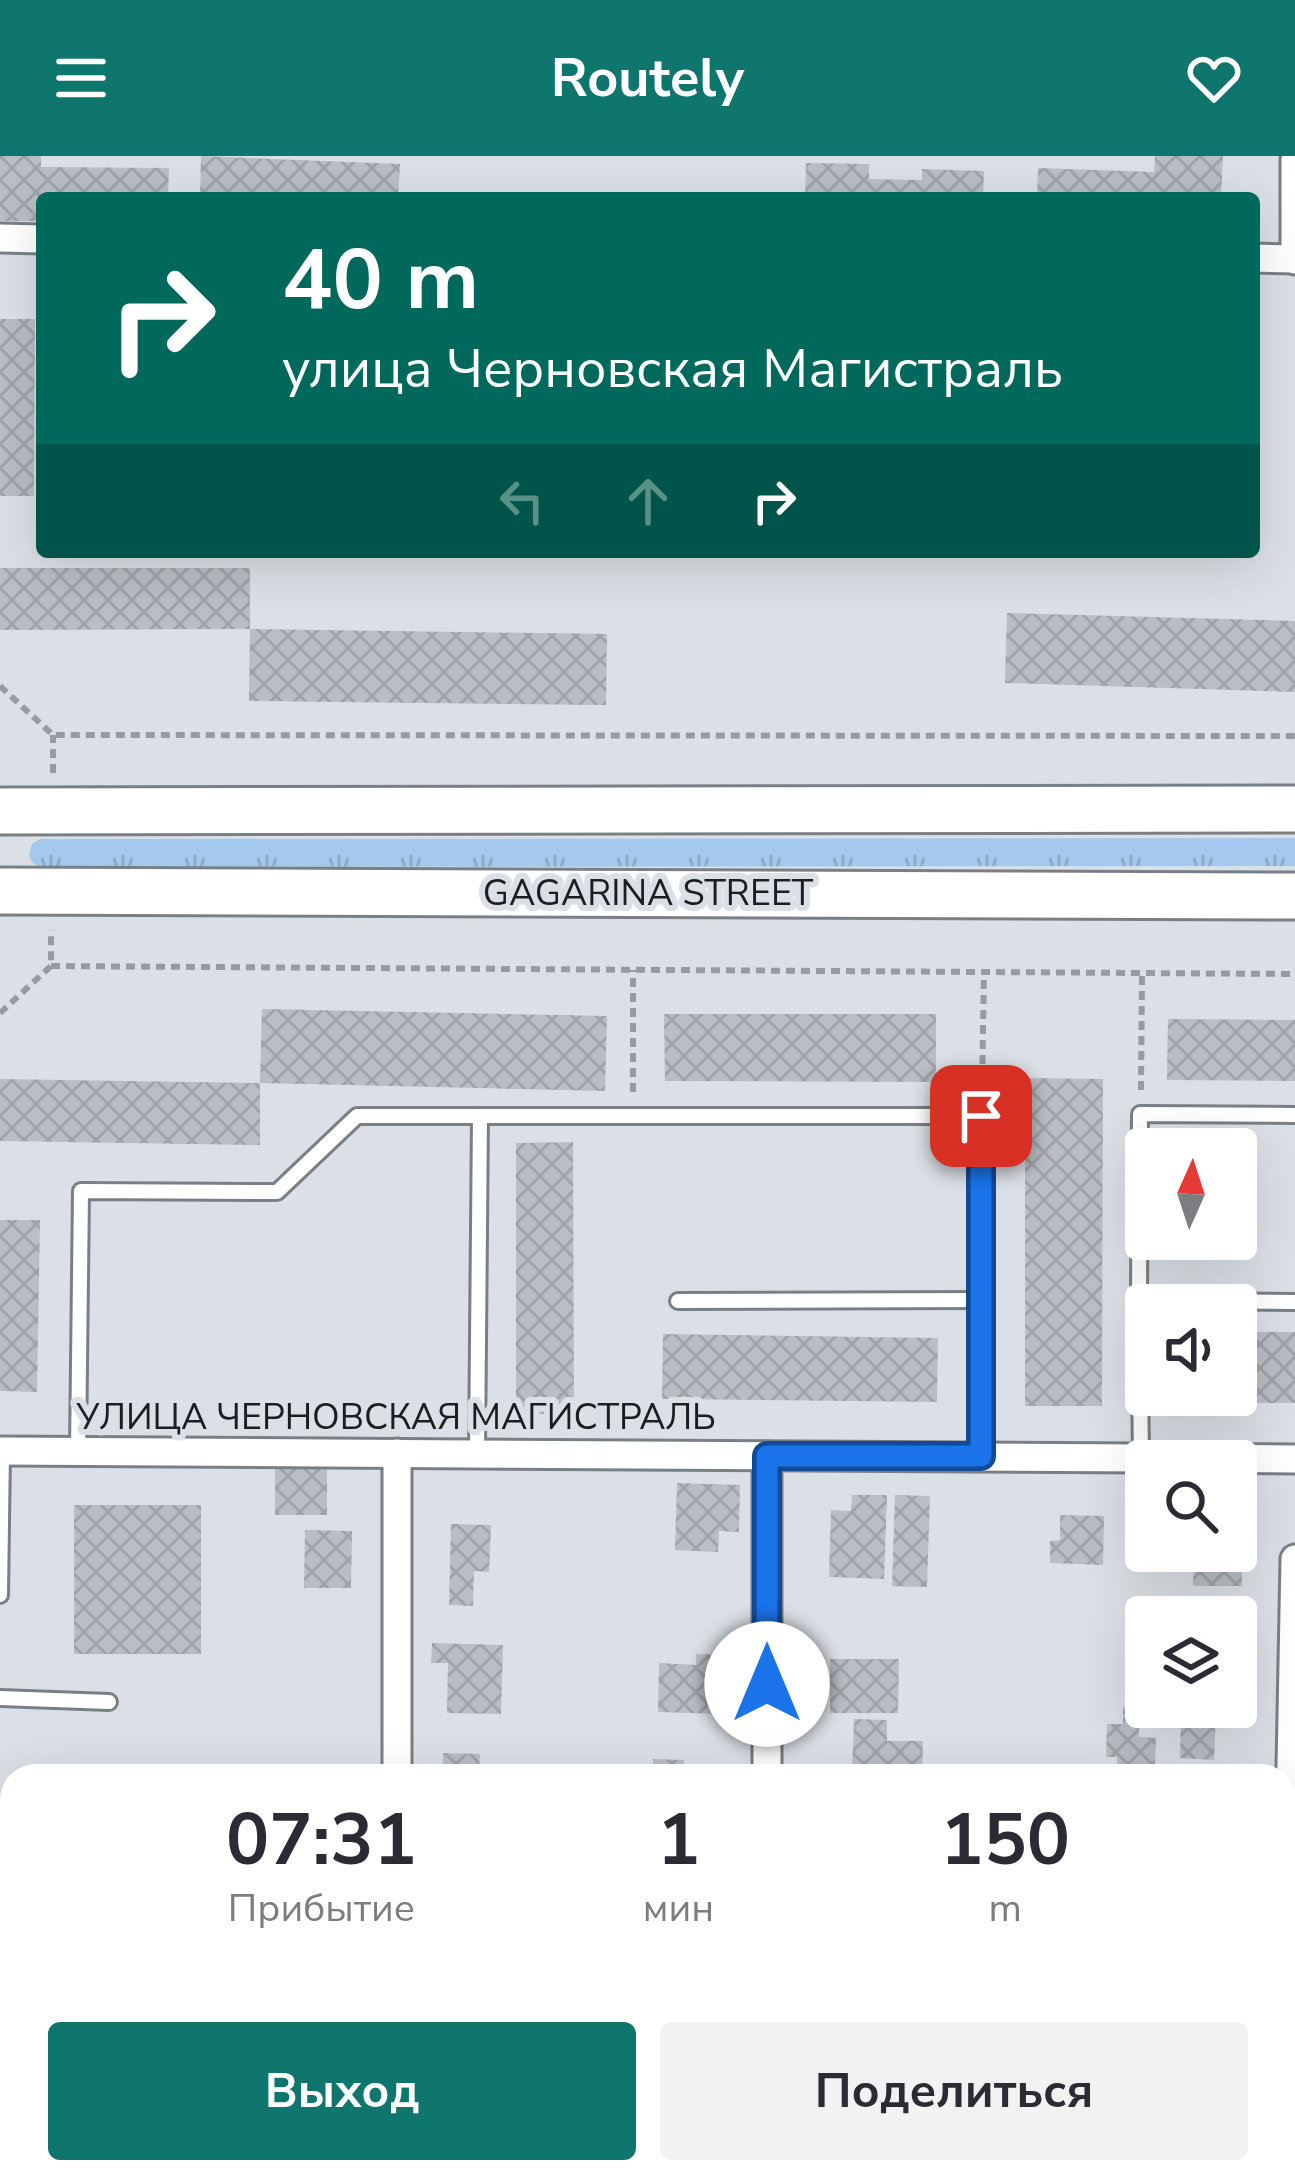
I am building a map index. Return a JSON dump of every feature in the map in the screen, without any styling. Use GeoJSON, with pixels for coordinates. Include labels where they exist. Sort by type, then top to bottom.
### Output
{"type":"FeatureCollection","features":[{"type":"Feature","properties":{"kind":"main road"},"geometry":{"type":"LineString","coordinates":[[0,811],[1295,809]]}},
{"type":"Feature","properties":{"kind":"main road","name":"GAGARINA STREET"},"geometry":{"type":"LineString","coordinates":[[0,891],[1295,896]]}},
{"type":"Feature","properties":{"kind":"street"},"geometry":{"type":"LineString","coordinates":[[1260,258],[1295,259],[1295,160]]}},
{"type":"Feature","properties":{"kind":"street"},"geometry":{"type":"LineString","coordinates":[[0,238],[36,239]]}},
{"type":"Feature","properties":{"kind":"street","name":"УЛИЦА ЧЕРНОВСКАЯ МАГИСТРАЛЬ"},"geometry":{"type":"LineString","coordinates":[[1,1451],[1125,1457]]}},
{"type":"Feature","properties":{"kind":"street"},"geometry":{"type":"LineString","coordinates":[[397,1453],[397,1764]]}},
{"type":"Feature","properties":{"kind":"street"},"geometry":{"type":"LineString","coordinates":[[767,1456],[767,1764]]}},
{"type":"Feature","properties":{"kind":"street","name":"УЛИЦА ЧЕРНОВСКАЯ МАГИСТРАЛЬ"},"geometry":{"type":"LineString","coordinates":[[1257,1459],[1295,1459]]}},
{"type":"Feature","properties":{"kind":"street"},"geometry":{"type":"LineString","coordinates":[[1293,1764],[1295,1559]]}},
{"type":"Feature","properties":{"kind":"lane"},"geometry":{"type":"LineString","coordinates":[[1139,1284],[1141,1114],[1295,1115]]}},
{"type":"Feature","properties":{"kind":"lane"},"geometry":{"type":"LineString","coordinates":[[78,1451],[82,1191],[277,1192],[357,1116],[981,1116],[981,1456]]}},
{"type":"Feature","properties":{"kind":"lane"},"geometry":{"type":"LineString","coordinates":[[477,1454],[480,1117]]}},
{"type":"Feature","properties":{"kind":"lane"},"geometry":{"type":"LineString","coordinates":[[678,1301],[980,1300]]}},
{"type":"Feature","properties":{"kind":"lane"},"geometry":{"type":"LineString","coordinates":[[1257,1302],[1295,1302]]}},
{"type":"Feature","properties":{"kind":"lane"},"geometry":{"type":"LineString","coordinates":[[0,1595],[1,1451]]}},
{"type":"Feature","properties":{"kind":"lane"},"geometry":{"type":"LineString","coordinates":[[0,1698],[110,1702]]}},
{"type":"Feature","properties":{"kind":"path"},"geometry":{"type":"LineString","coordinates":[[0,686],[53,735],[1295,736]]}},
{"type":"Feature","properties":{"kind":"path"},"geometry":{"type":"LineString","coordinates":[[51,966],[1295,974]]}},
{"type":"Feature","properties":{"kind":"path"},"geometry":{"type":"LineString","coordinates":[[633,970],[633,1117]]}},
{"type":"Feature","properties":{"kind":"path"},"geometry":{"type":"LineString","coordinates":[[981,1116],[984,972]]}},
{"type":"Feature","properties":{"kind":"path"},"geometry":{"type":"LineString","coordinates":[[1141,1114],[1142,973]]}},
{"type":"Feature","properties":{"kind":"green space"},"geometry":{"type":"Polygon","coordinates":[[[1295,838],[1295,866],[40,867],[29,855],[32,844],[40,839],[1295,838]]]}},
{"type":"Feature","properties":{"kind":"building"},"geometry":{"type":"Polygon","coordinates":[[[0,156],[41,156],[41,167],[169,168],[168,192],[36,192],[36,221],[0,221],[0,156]]]}},
{"type":"Feature","properties":{"kind":"building"},"geometry":{"type":"Polygon","coordinates":[[[201,156],[400,164],[398,192],[200,192],[201,156]]]}},
{"type":"Feature","properties":{"kind":"building"},"geometry":{"type":"Polygon","coordinates":[[[1155,156],[1223,156],[1221,192],[1037,192],[1038,168],[1154,172],[1155,156]]]}},
{"type":"Feature","properties":{"kind":"building"},"geometry":{"type":"Polygon","coordinates":[[[806,163],[869,164],[869,179],[922,180],[922,169],[984,171],[983,192],[805,192],[806,163]]]}},
{"type":"Feature","properties":{"kind":"building"},"geometry":{"type":"Polygon","coordinates":[[[0,319],[35,319],[34,496],[0,496],[0,319]]]}},
{"type":"Feature","properties":{"kind":"building"},"geometry":{"type":"Polygon","coordinates":[[[0,568],[250,568],[250,629],[0,630],[0,568]]]}},
{"type":"Feature","properties":{"kind":"building"},"geometry":{"type":"Polygon","coordinates":[[[1007,613],[1295,621],[1295,692],[1005,683],[1007,613]]]}},
{"type":"Feature","properties":{"kind":"building"},"geometry":{"type":"Polygon","coordinates":[[[250,629],[607,634],[606,705],[249,701],[250,629]]]}},
{"type":"Feature","properties":{"kind":"building"},"geometry":{"type":"Polygon","coordinates":[[[262,1009],[607,1016],[605,1091],[260,1083],[262,1009]]]}},
{"type":"Feature","properties":{"kind":"building"},"geometry":{"type":"Polygon","coordinates":[[[664,1014],[936,1014],[936,1082],[665,1081],[664,1014]]]}},
{"type":"Feature","properties":{"kind":"building"},"geometry":{"type":"Polygon","coordinates":[[[1168,1019],[1295,1020],[1295,1081],[1167,1080],[1168,1019]]]}},
{"type":"Feature","properties":{"kind":"building"},"geometry":{"type":"Polygon","coordinates":[[[1025,1078],[1103,1079],[1102,1406],[1025,1406],[1025,1078]]]}},
{"type":"Feature","properties":{"kind":"building"},"geometry":{"type":"Polygon","coordinates":[[[0,1079],[260,1083],[260,1145],[0,1141],[0,1079]]]}},
{"type":"Feature","properties":{"kind":"building"},"geometry":{"type":"Polygon","coordinates":[[[573,1142],[574,1414],[516,1414],[516,1143],[573,1142]]]}},
{"type":"Feature","properties":{"kind":"building"},"geometry":{"type":"Polygon","coordinates":[[[0,1220],[40,1220],[37,1392],[0,1391],[0,1220]]]}},
{"type":"Feature","properties":{"kind":"building"},"geometry":{"type":"Polygon","coordinates":[[[1257,1332],[1295,1332],[1295,1403],[1257,1403],[1257,1332]]]}},
{"type":"Feature","properties":{"kind":"building"},"geometry":{"type":"Polygon","coordinates":[[[663,1334],[938,1338],[937,1402],[662,1399],[663,1334]]]}},
{"type":"Feature","properties":{"kind":"building"},"geometry":{"type":"Polygon","coordinates":[[[275,1467],[327,1468],[327,1515],[275,1515],[275,1467]]]}},
{"type":"Feature","properties":{"kind":"building"},"geometry":{"type":"Polygon","coordinates":[[[677,1483],[740,1485],[739,1532],[719,1531],[718,1552],[675,1550],[677,1483]]]}},
{"type":"Feature","properties":{"kind":"building"},"geometry":{"type":"Polygon","coordinates":[[[852,1495],[887,1495],[884,1579],[829,1577],[831,1510],[851,1511],[852,1495]]]}},
{"type":"Feature","properties":{"kind":"building"},"geometry":{"type":"Polygon","coordinates":[[[895,1495],[930,1496],[927,1587],[892,1586],[895,1495]]]}},
{"type":"Feature","properties":{"kind":"building"},"geometry":{"type":"Polygon","coordinates":[[[74,1505],[201,1505],[201,1654],[74,1654],[74,1505]]]}},
{"type":"Feature","properties":{"kind":"building"},"geometry":{"type":"Polygon","coordinates":[[[1060,1515],[1104,1516],[1103,1565],[1050,1563],[1050,1541],[1060,1540],[1060,1515]]]}},
{"type":"Feature","properties":{"kind":"building"},"geometry":{"type":"Polygon","coordinates":[[[451,1524],[491,1525],[489,1572],[474,1571],[473,1606],[449,1605],[451,1524]]]}},
{"type":"Feature","properties":{"kind":"building"},"geometry":{"type":"Polygon","coordinates":[[[305,1530],[352,1531],[351,1588],[304,1588],[305,1530]]]}},
{"type":"Feature","properties":{"kind":"building"},"geometry":{"type":"Polygon","coordinates":[[[1193,1572],[1242,1572],[1242,1586],[1193,1586],[1193,1572]]]}},
{"type":"Feature","properties":{"kind":"building"},"geometry":{"type":"Polygon","coordinates":[[[432,1643],[503,1645],[501,1714],[447,1713],[448,1663],[431,1663],[432,1643]]]}},
{"type":"Feature","properties":{"kind":"building"},"geometry":{"type":"Polygon","coordinates":[[[696,1654],[723,1655],[721,1714],[658,1712],[659,1663],[696,1665],[696,1654]]]}},
{"type":"Feature","properties":{"kind":"building"},"geometry":{"type":"Polygon","coordinates":[[[830,1659],[899,1659],[898,1713],[830,1713],[830,1659]]]}},
{"type":"Feature","properties":{"kind":"building"},"geometry":{"type":"Polygon","coordinates":[[[1125,1707],[1125,1728],[1139,1728],[1139,1737],[1156,1738],[1155,1764],[1117,1764],[1117,1757],[1106,1757],[1107,1724],[1123,1724],[1125,1707]]]}},
{"type":"Feature","properties":{"kind":"building"},"geometry":{"type":"Polygon","coordinates":[[[854,1719],[887,1720],[887,1741],[923,1741],[922,1764],[852,1764],[854,1719]]]}},
{"type":"Feature","properties":{"kind":"building"},"geometry":{"type":"Polygon","coordinates":[[[1181,1728],[1215,1728],[1214,1760],[1180,1758],[1181,1728]]]}},
{"type":"Feature","properties":{"kind":"building"},"geometry":{"type":"Polygon","coordinates":[[[443,1753],[480,1754],[479,1764],[443,1764],[443,1753]]]}},
{"type":"Feature","properties":{"kind":"building"},"geometry":{"type":"Polygon","coordinates":[[[653,1759],[684,1760],[684,1764],[653,1764],[653,1759]]]}},
{"type":"Feature","properties":{"kind":"route"},"geometry":{"type":"LineString","coordinates":[[767,1684],[767,1456],[981,1456],[981,1116]]}}]}
